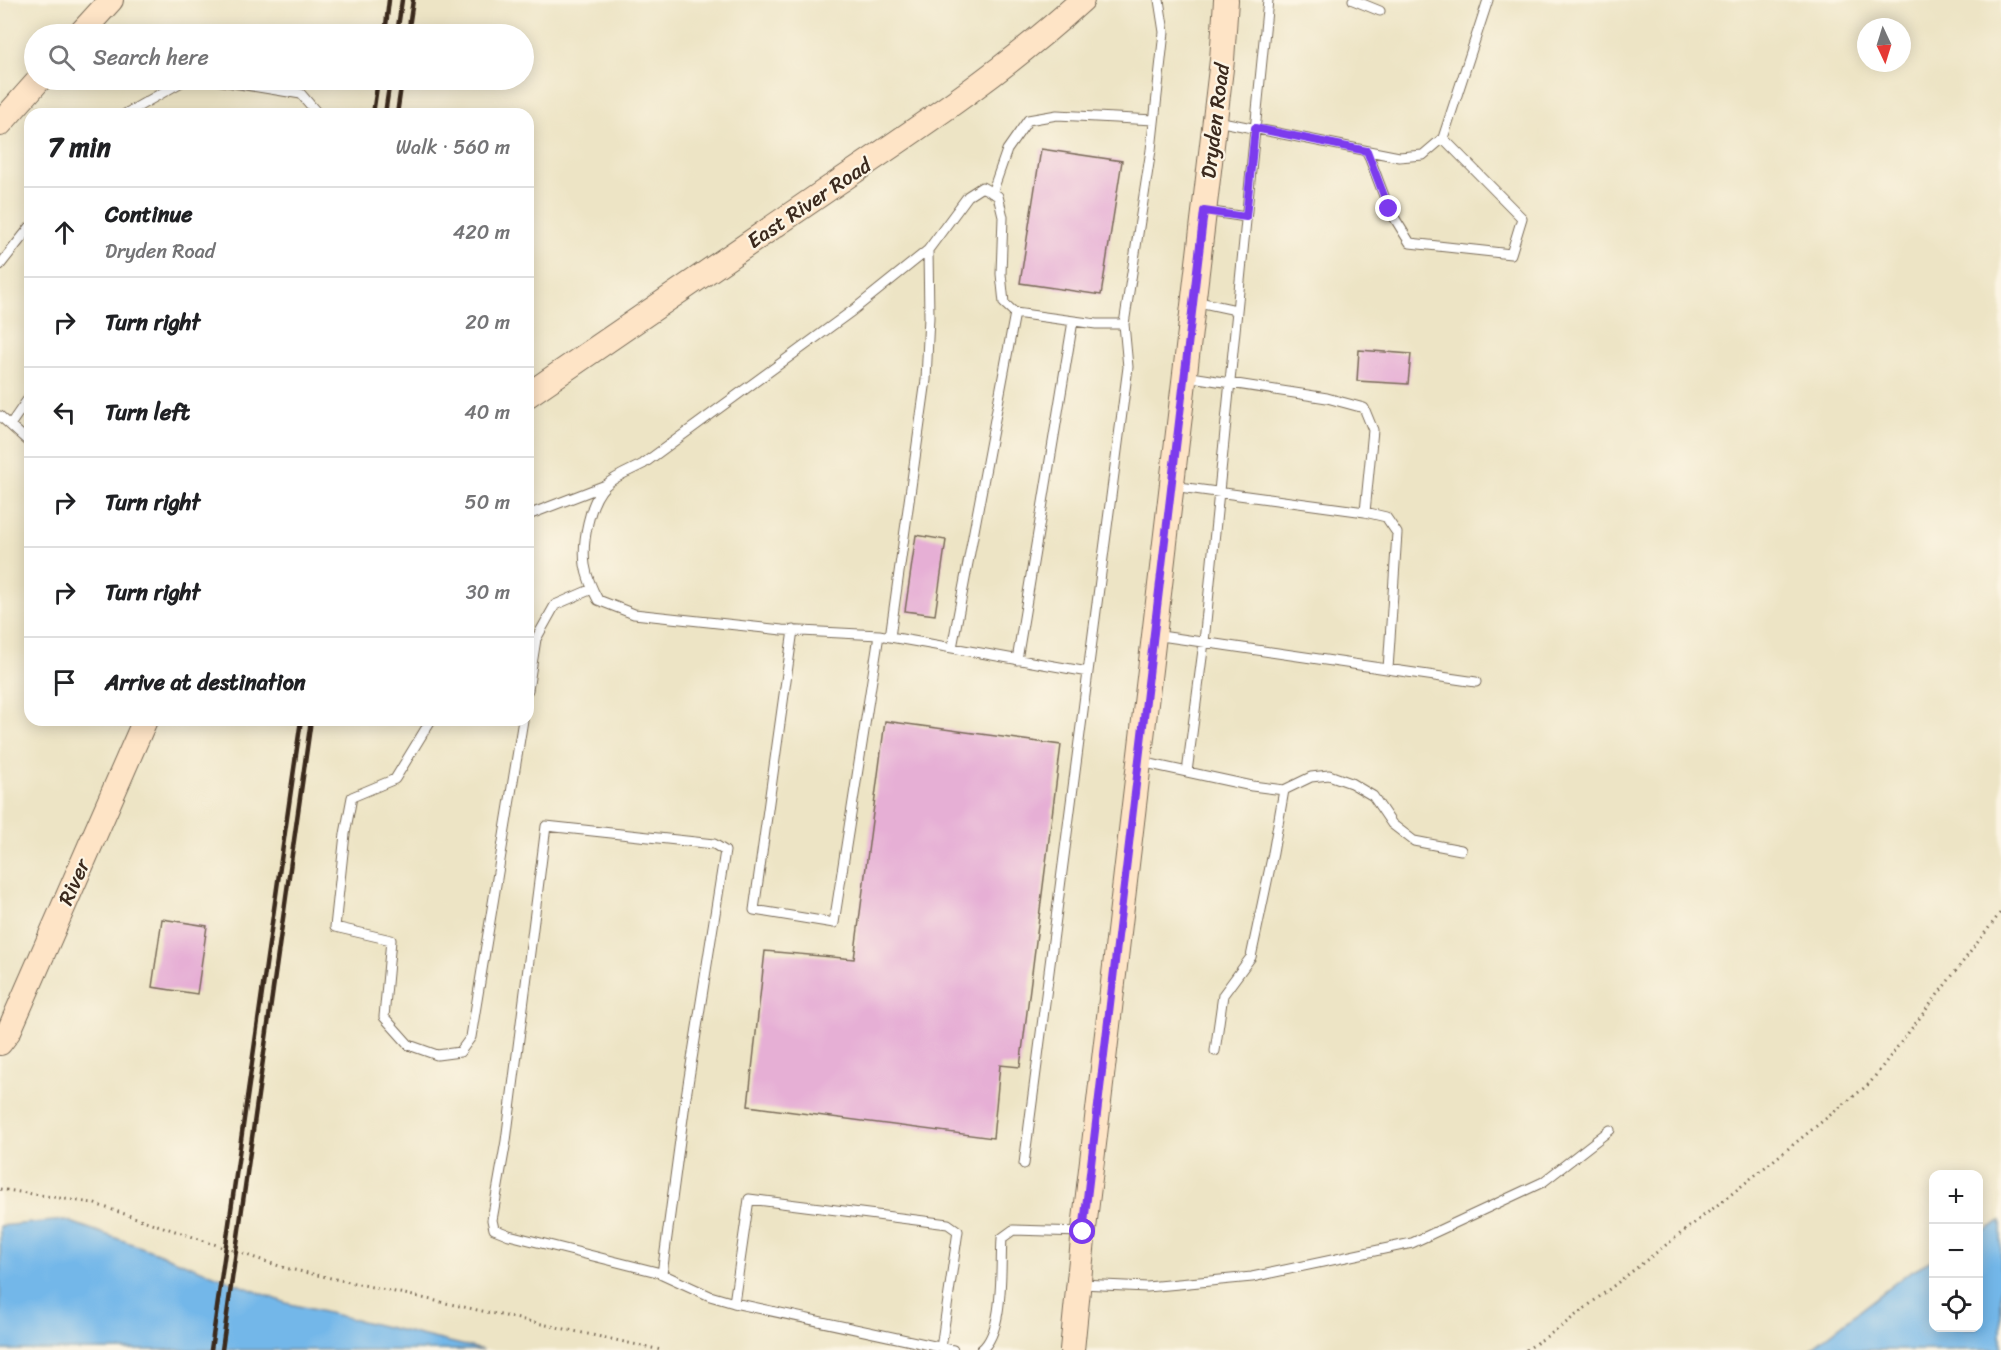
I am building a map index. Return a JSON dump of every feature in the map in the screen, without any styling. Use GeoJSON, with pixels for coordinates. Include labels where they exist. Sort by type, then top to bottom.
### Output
{"type":"FeatureCollection","features":[{"type":"Feature","properties":{"kind":"main road"},"geometry":{"type":"LineString","coordinates":[[89,24],[111,0]]}},
{"type":"Feature","properties":{"kind":"main road","name":"East River Road"},"geometry":{"type":"LineString","coordinates":[[534,391],[890,147],[982,81],[1057,23],[1082,0]]}},
{"type":"Feature","properties":{"kind":"main road","name":"Dryden Road"},"geometry":{"type":"LineString","coordinates":[[1072,1350],[1083,1232],[1222,60],[1226,0]]}},
{"type":"Feature","properties":{"kind":"main road"},"geometry":{"type":"LineString","coordinates":[[0,123],[30,90]]}},
{"type":"Feature","properties":{"kind":"main road","name":"River"},"geometry":{"type":"LineString","coordinates":[[0,1043],[9,1031],[142,726]]}},
{"type":"Feature","properties":{"kind":"lane"},"geometry":{"type":"LineString","coordinates":[[1024,1164],[1128,367],[1124,324],[1154,120],[1164,32],[1159,0]]}},
{"type":"Feature","properties":{"kind":"lane"},"geometry":{"type":"LineString","coordinates":[[1187,772],[1204,642],[1228,382],[1268,0]]}},
{"type":"Feature","properties":{"kind":"lane"},"geometry":{"type":"LineString","coordinates":[[1353,0],[1380,11]]}},
{"type":"Feature","properties":{"kind":"lane"},"geometry":{"type":"LineString","coordinates":[[1215,121],[1399,157],[1423,155],[1443,138],[1488,0]]}},
{"type":"Feature","properties":{"kind":"lane"},"geometry":{"type":"LineString","coordinates":[[136,108],[167,90]]}},
{"type":"Feature","properties":{"kind":"lane"},"geometry":{"type":"LineString","coordinates":[[276,90],[301,94],[313,108]]}},
{"type":"Feature","properties":{"kind":"lane"},"geometry":{"type":"LineString","coordinates":[[992,193],[1007,150],[1028,120],[1057,115],[1154,120]]}},
{"type":"Feature","properties":{"kind":"lane"},"geometry":{"type":"LineString","coordinates":[[1367,151],[1389,209],[1410,243],[1511,254],[1522,218],[1443,138]]}},
{"type":"Feature","properties":{"kind":"lane"},"geometry":{"type":"LineString","coordinates":[[534,513],[606,485],[643,464],[852,311],[928,250],[968,196],[982,187],[998,196],[1004,217],[1001,274],[1004,303],[1015,312],[1096,324],[1124,324]]}},
{"type":"Feature","properties":{"kind":"lane"},"geometry":{"type":"LineString","coordinates":[[1204,211],[1246,217]]}},
{"type":"Feature","properties":{"kind":"lane"},"geometry":{"type":"LineString","coordinates":[[0,265],[24,235]]}},
{"type":"Feature","properties":{"kind":"lane"},"geometry":{"type":"LineString","coordinates":[[890,637],[926,380],[929,317],[928,250]]}},
{"type":"Feature","properties":{"kind":"lane"},"geometry":{"type":"LineString","coordinates":[[1194,301],[1236,310]]}},
{"type":"Feature","properties":{"kind":"lane"},"geometry":{"type":"LineString","coordinates":[[951,648],[1015,312]]}},
{"type":"Feature","properties":{"kind":"lane"},"geometry":{"type":"LineString","coordinates":[[1017,660],[1073,321]]}},
{"type":"Feature","properties":{"kind":"lane"},"geometry":{"type":"LineString","coordinates":[[1185,376],[1327,398],[1364,408],[1373,430],[1365,512]]}},
{"type":"Feature","properties":{"kind":"lane"},"geometry":{"type":"LineString","coordinates":[[10,425],[24,405]]}},
{"type":"Feature","properties":{"kind":"lane"},"geometry":{"type":"LineString","coordinates":[[0,416],[24,438]]}},
{"type":"Feature","properties":{"kind":"lane"},"geometry":{"type":"LineString","coordinates":[[606,485],[594,503],[586,530],[585,564],[592,589],[598,600],[634,614],[793,630],[879,635],[1088,672]]}},
{"type":"Feature","properties":{"kind":"lane"},"geometry":{"type":"LineString","coordinates":[[1172,486],[1365,512],[1386,517],[1397,533],[1388,669]]}},
{"type":"Feature","properties":{"kind":"lane"},"geometry":{"type":"LineString","coordinates":[[534,637],[555,605],[592,589]]}},
{"type":"Feature","properties":{"kind":"lane"},"geometry":{"type":"LineString","coordinates":[[793,630],[754,910],[834,923],[879,635]]}},
{"type":"Feature","properties":{"kind":"lane"},"geometry":{"type":"LineString","coordinates":[[1154,634],[1476,682]]}},
{"type":"Feature","properties":{"kind":"lane"},"geometry":{"type":"LineString","coordinates":[[427,726],[395,779],[352,797],[345,834],[335,927],[391,940],[384,1017],[409,1045],[437,1055],[460,1052],[471,1037],[522,726]]}},
{"type":"Feature","properties":{"kind":"lane"},"geometry":{"type":"LineString","coordinates":[[1139,762],[1252,786],[1284,790],[1311,777],[1329,775],[1351,783],[1372,796],[1392,824],[1414,841],[1461,850]]}},
{"type":"Feature","properties":{"kind":"lane"},"geometry":{"type":"LineString","coordinates":[[1215,1051],[1222,995],[1251,957],[1274,853],[1284,790]]}},
{"type":"Feature","properties":{"kind":"lane"},"geometry":{"type":"LineString","coordinates":[[662,1274],[685,1103],[725,851],[714,844],[546,826],[506,1141],[492,1220],[494,1229],[508,1235],[662,1274],[710,1296],[734,1303],[954,1350]]}},
{"type":"Feature","properties":{"kind":"lane"},"geometry":{"type":"LineString","coordinates":[[1079,1283],[1147,1287],[1252,1277],[1412,1243],[1543,1182],[1610,1130]]}},
{"type":"Feature","properties":{"kind":"lane"},"geometry":{"type":"LineString","coordinates":[[734,1303],[749,1199],[948,1224],[958,1231],[941,1348]]}},
{"type":"Feature","properties":{"kind":"lane"},"geometry":{"type":"LineString","coordinates":[[981,1350],[986,1346],[995,1325],[1002,1277],[1002,1238],[1013,1230],[1083,1232]]}},
{"type":"Feature","properties":{"kind":"path"},"geometry":{"type":"LineString","coordinates":[[1526,1350],[1558,1329],[1869,1084],[2001,912]]}},
{"type":"Feature","properties":{"kind":"path"},"geometry":{"type":"LineString","coordinates":[[0,1189],[92,1203],[285,1268],[661,1350]]}},
{"type":"Feature","properties":{"kind":"water"},"geometry":{"type":"Polygon","coordinates":[[[65,1220],[286,1303],[483,1350],[0,1350],[0,1226],[65,1220]]]}},
{"type":"Feature","properties":{"kind":"water"},"geometry":{"type":"Polygon","coordinates":[[[2001,1221],[2001,1350],[1809,1350],[1908,1273],[1929,1261],[1929,1332],[1983,1332],[1983,1232],[2001,1221]]]}},
{"type":"Feature","properties":{"kind":"building"},"geometry":{"type":"Polygon","coordinates":[[[1041,149],[1122,161],[1101,295],[1020,283],[1041,149]]]}},
{"type":"Feature","properties":{"kind":"building"},"geometry":{"type":"Polygon","coordinates":[[[1359,350],[1411,354],[1408,384],[1357,381],[1359,350]]]}},
{"type":"Feature","properties":{"kind":"building"},"geometry":{"type":"Polygon","coordinates":[[[916,535],[946,540],[935,615],[905,611],[916,535]]]}},
{"type":"Feature","properties":{"kind":"building"},"geometry":{"type":"Polygon","coordinates":[[[885,721],[1061,745],[1020,1067],[1000,1065],[993,1138],[748,1106],[765,951],[854,959],[885,721]]]}},
{"type":"Feature","properties":{"kind":"building"},"geometry":{"type":"Polygon","coordinates":[[[162,919],[207,926],[197,994],[152,987],[162,919]]]}},
{"type":"Feature","properties":{"kind":"railway"},"geometry":{"type":"LineString","coordinates":[[386,24],[389,0]]}},
{"type":"Feature","properties":{"kind":"railway"},"geometry":{"type":"LineString","coordinates":[[398,24],[402,0]]}},
{"type":"Feature","properties":{"kind":"railway"},"geometry":{"type":"LineString","coordinates":[[409,24],[413,0]]}},
{"type":"Feature","properties":{"kind":"railway"},"geometry":{"type":"LineString","coordinates":[[374,108],[377,90]]}},
{"type":"Feature","properties":{"kind":"railway"},"geometry":{"type":"LineString","coordinates":[[386,108],[389,90]]}},
{"type":"Feature","properties":{"kind":"railway"},"geometry":{"type":"LineString","coordinates":[[398,108],[401,90]]}},
{"type":"Feature","properties":{"kind":"railway"},"geometry":{"type":"LineString","coordinates":[[211,1350],[300,726]]}},
{"type":"Feature","properties":{"kind":"railway"},"geometry":{"type":"LineString","coordinates":[[222,1350],[310,726]]}},
{"type":"Feature","properties":{"kind":"route"},"geometry":{"type":"LineString","coordinates":[[1083,1232],[1204,211],[1246,217],[1255,128],[1367,151],[1389,209]]}}]}
